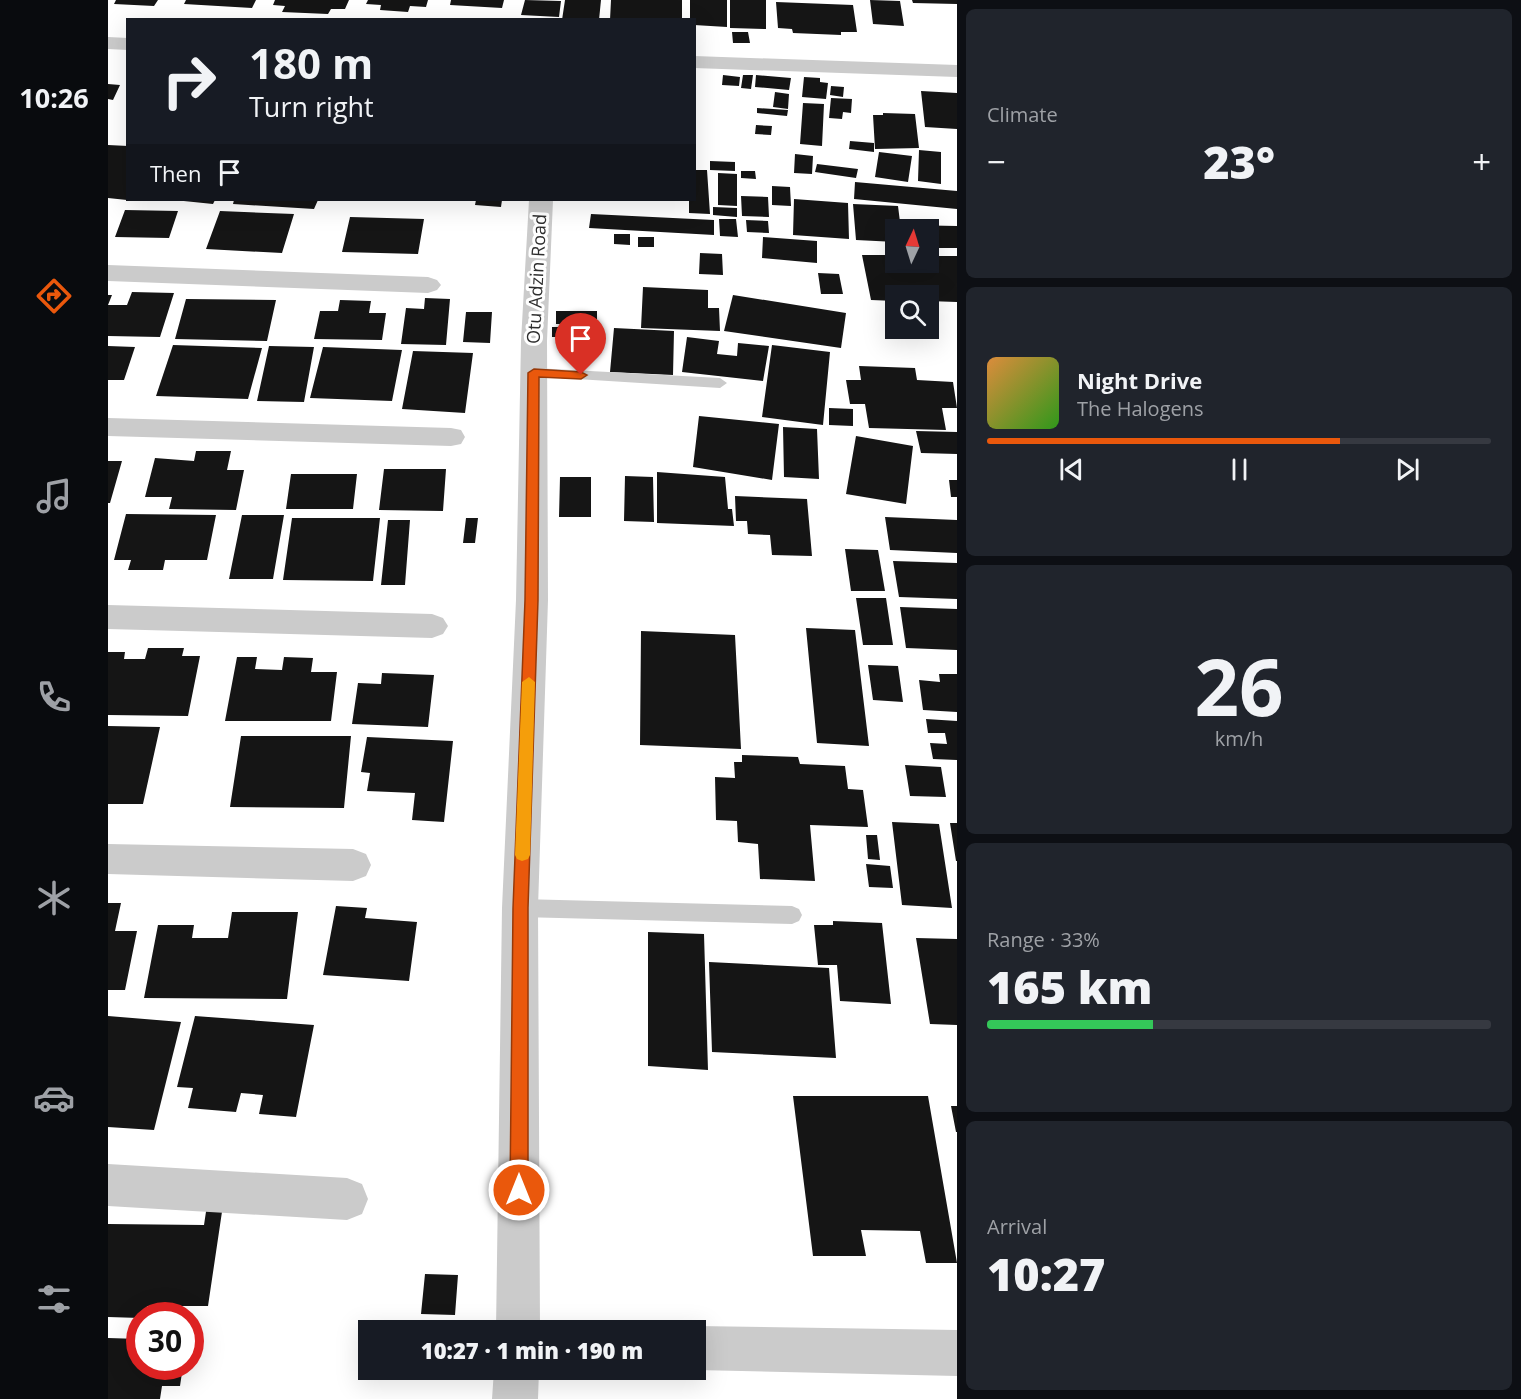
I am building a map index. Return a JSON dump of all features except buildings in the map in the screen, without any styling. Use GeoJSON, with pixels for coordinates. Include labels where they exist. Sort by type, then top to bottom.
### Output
{"type":"FeatureCollection","features":[{"type":"Feature","properties":{"kind":"street"},"geometry":{"type":"LineString","coordinates":[[108,43],[126,44]]}},
{"type":"Feature","properties":{"kind":"street"},"geometry":{"type":"LineString","coordinates":[[696,62],[957,71]]}},
{"type":"Feature","properties":{"kind":"street","name":"Otu Adzin Road"},"geometry":{"type":"LineString","coordinates":[[519,1320],[520,908],[532,600],[534,373],[541,201]]}},
{"type":"Feature","properties":{"kind":"street"},"geometry":{"type":"LineString","coordinates":[[108,273],[428,285]]}},
{"type":"Feature","properties":{"kind":"street"},"geometry":{"type":"LineString","coordinates":[[108,427],[451,437]]}},
{"type":"Feature","properties":{"kind":"street"},"geometry":{"type":"LineString","coordinates":[[108,617],[432,626]]}},
{"type":"Feature","properties":{"kind":"street"},"geometry":{"type":"LineString","coordinates":[[108,860],[353,865]]}},
{"type":"Feature","properties":{"kind":"street"},"geometry":{"type":"LineString","coordinates":[[108,1185],[347,1199]]}},
{"type":"Feature","properties":{"kind":"street"},"geometry":{"type":"LineString","coordinates":[[706,1348],[957,1353]]}},
{"type":"Feature","properties":{"kind":"street"},"geometry":{"type":"LineString","coordinates":[[515,1399],[516,1380]]}},
{"type":"Feature","properties":{"kind":"lane"},"geometry":{"type":"LineString","coordinates":[[534,373],[720,383]]}},
{"type":"Feature","properties":{"kind":"lane"},"geometry":{"type":"LineString","coordinates":[[520,908],[792,915]]}},
{"type":"Feature","properties":{"kind":"slow traffic"},"geometry":{"type":"LineString","coordinates":[[522,855],[529,682]]}},
{"type":"Feature","properties":{"kind":"route"},"geometry":{"type":"LineString","coordinates":[[519,1190],[520,908],[532,600],[534,373],[581,375]]}}]}
